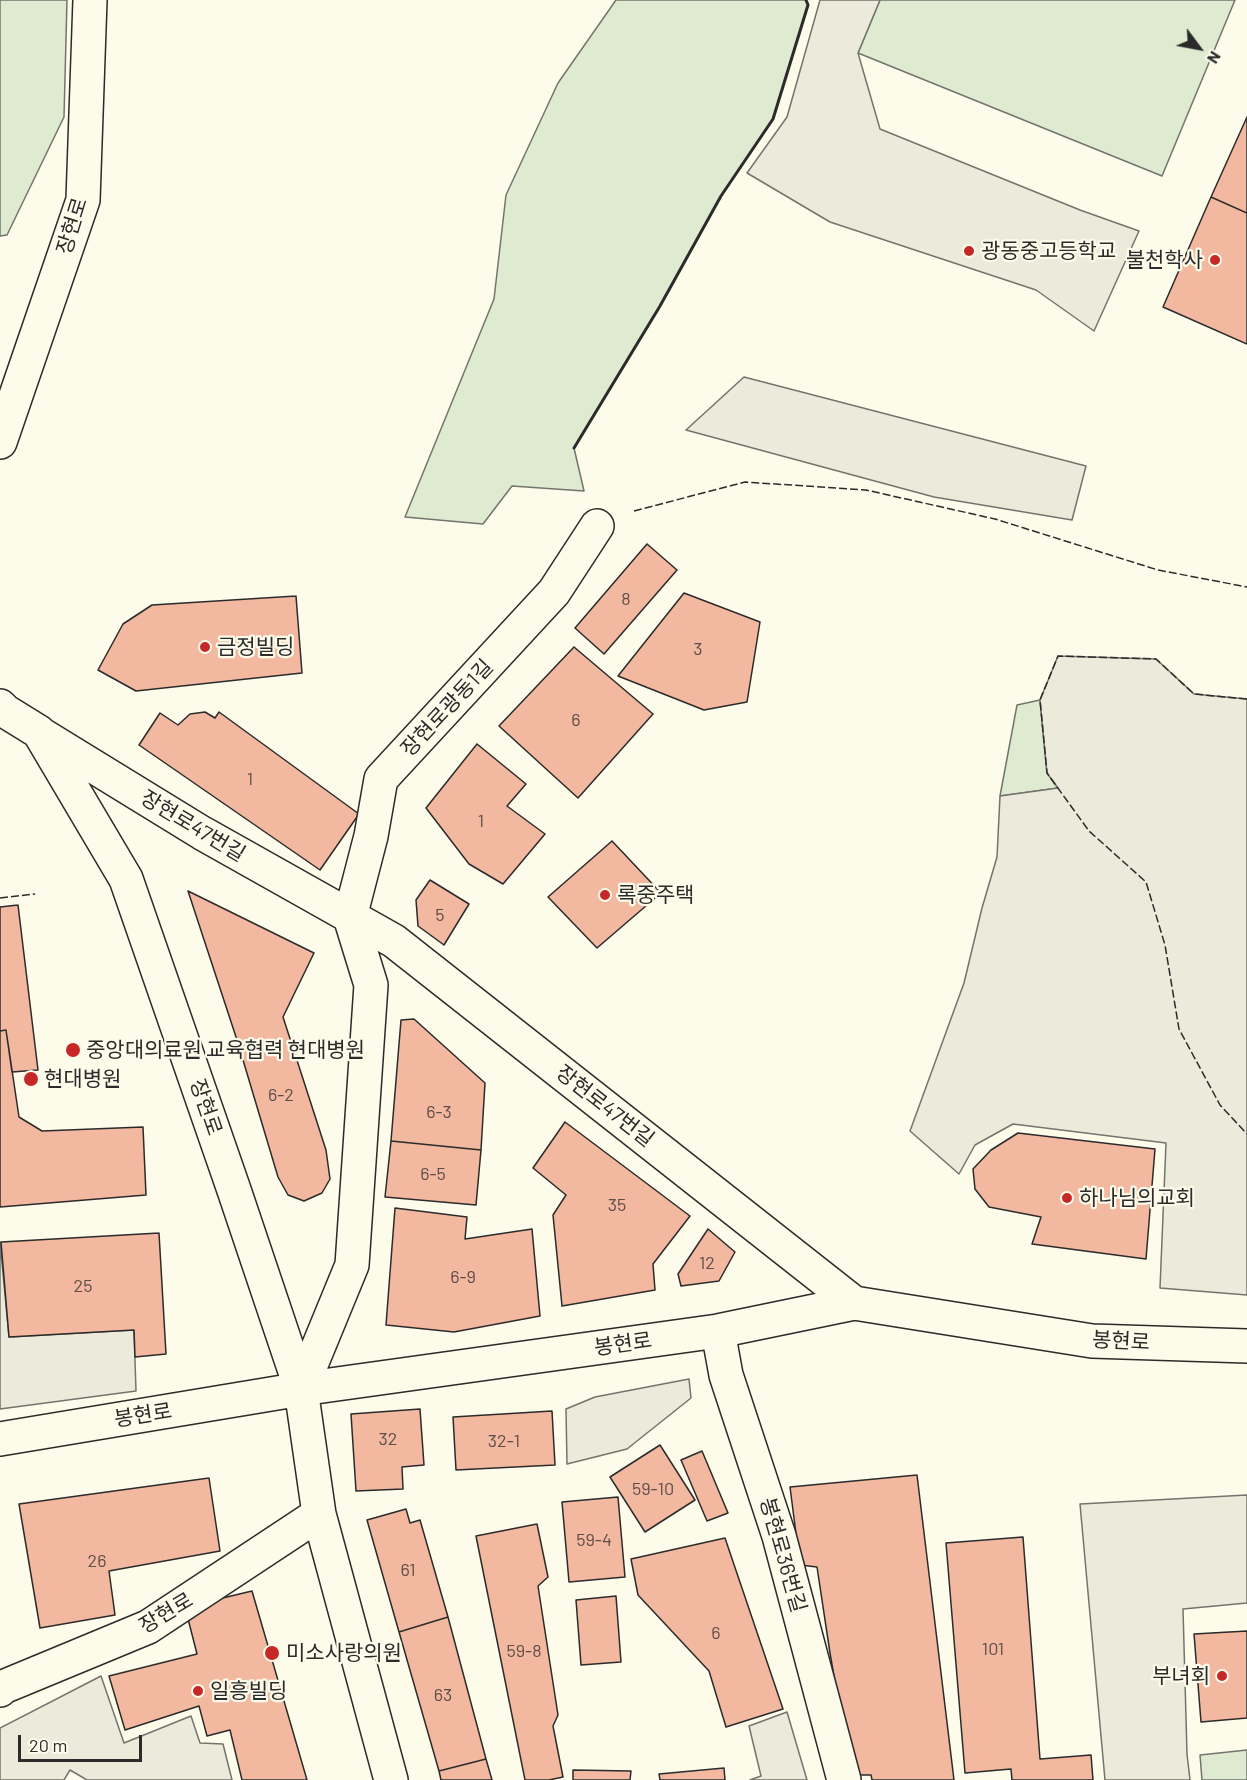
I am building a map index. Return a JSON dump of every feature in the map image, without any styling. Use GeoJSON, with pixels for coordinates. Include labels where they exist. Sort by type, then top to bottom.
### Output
{"type":"FeatureCollection","features":[{"type":"Feature","properties":{"kind":"street","name":"장현로"},"geometry":{"type":"LineString","coordinates":[[0,442],[82,200],[90,0]]}},
{"type":"Feature","properties":{"kind":"street","name":"장현로광동1길"},"geometry":{"type":"LineString","coordinates":[[350,917],[371,836],[381,779],[554,592],[597,526]]}},
{"type":"Feature","properties":{"kind":"street","name":"장현로"},"geometry":{"type":"LineString","coordinates":[[0,706],[39,732],[126,879],[301,1389],[319,1514],[391,1780]]}},
{"type":"Feature","properties":{"kind":"street","name":"장현로47번길"},"geometry":{"type":"LineString","coordinates":[[39,732],[202,833],[394,941],[854,1303]]}},
{"type":"Feature","properties":{"kind":"street"},"geometry":{"type":"LineString","coordinates":[[301,1389],[352,1265],[371,986],[350,917]]}},
{"type":"Feature","properties":{"kind":"street","name":"봉현로"},"geometry":{"type":"LineString","coordinates":[[0,1439],[301,1389],[718,1331],[854,1303],[1092,1341],[1247,1346]]}},
{"type":"Feature","properties":{"kind":"street","name":"봉현로36번길"},"geometry":{"type":"LineString","coordinates":[[718,1331],[726,1376],[779,1536],[844,1780]]}},
{"type":"Feature","properties":{"kind":"street","name":"장현로"},"geometry":{"type":"LineString","coordinates":[[0,1690],[148,1627],[319,1514]]}},
{"type":"Feature","properties":{"kind":"green space"},"geometry":{"type":"Polygon","coordinates":[[[0,0],[67,0],[64,117],[7,235],[0,236],[0,0]]]}},
{"type":"Feature","properties":{"kind":"green space"},"geometry":{"type":"Polygon","coordinates":[[[616,0],[806,0],[808,5],[773,119],[721,196],[660,306],[574,448],[584,491],[512,486],[483,524],[405,517],[494,299],[506,195],[558,83],[616,0]]]}},
{"type":"Feature","properties":{"kind":"green space"},"geometry":{"type":"Polygon","coordinates":[[[880,0],[1235,0],[1162,176],[858,53],[880,0]]]}},
{"type":"Feature","properties":{"kind":"green space"},"geometry":{"type":"Polygon","coordinates":[[[1040,700],[1047,773],[1058,788],[1000,796],[1017,705],[1040,700]]]}},
{"type":"Feature","properties":{"kind":"green space"},"geometry":{"type":"Polygon","coordinates":[[[1247,1750],[1247,1780],[1202,1780],[1200,1755],[1247,1750]]]}},
{"type":"Feature","properties":{"kind":"shaded area"},"geometry":{"type":"Polygon","coordinates":[[[820,0],[880,0],[858,53],[880,129],[1080,210],[1139,231],[1094,331],[1036,290],[830,222],[747,173],[787,117],[820,0]]]}},
{"type":"Feature","properties":{"kind":"shaded area"},"geometry":{"type":"Polygon","coordinates":[[[744,377],[1086,466],[1072,520],[934,497],[686,430],[744,377]]]}},
{"type":"Feature","properties":{"kind":"shaded area"},"geometry":{"type":"Polygon","coordinates":[[[1058,656],[1156,659],[1194,694],[1247,699],[1247,1295],[1160,1288],[1166,1143],[1013,1124],[975,1145],[959,1174],[910,1131],[964,983],[997,857],[1000,796],[1058,788],[1047,773],[1040,700],[1058,656]]]}},
{"type":"Feature","properties":{"kind":"shaded area"},"geometry":{"type":"Polygon","coordinates":[[[0,1242],[9,1337],[134,1330],[136,1391],[0,1409],[0,1242]]]}},
{"type":"Feature","properties":{"kind":"shaded area"},"geometry":{"type":"Polygon","coordinates":[[[689,1379],[691,1398],[627,1449],[567,1464],[566,1409],[595,1397],[689,1379]]]}},
{"type":"Feature","properties":{"kind":"shaded area"},"geometry":{"type":"Polygon","coordinates":[[[1247,1495],[1247,1603],[1183,1609],[1187,1754],[1190,1780],[1105,1780],[1080,1504],[1247,1495]]]}},
{"type":"Feature","properties":{"kind":"shaded area"},"geometry":{"type":"Polygon","coordinates":[[[101,1676],[124,1743],[191,1716],[200,1743],[223,1744],[232,1780],[87,1780],[70,1770],[64,1780],[0,1780],[0,1728],[101,1676]]]}},
{"type":"Feature","properties":{"kind":"shaded area"},"geometry":{"type":"Polygon","coordinates":[[[787,1712],[807,1780],[750,1780],[761,1776],[749,1726],[787,1712]]]}},
{"type":"Feature","properties":{"kind":"building"},"geometry":{"type":"Polygon","coordinates":[[[1247,117],[1247,213],[1211,197],[1247,117]]]}},
{"type":"Feature","properties":{"kind":"building","name":"불천학사"},"geometry":{"type":"Polygon","coordinates":[[[1211,197],[1247,213],[1247,344],[1163,307],[1211,197]]]}},
{"type":"Feature","properties":{"kind":"building"},"geometry":{"type":"Polygon","coordinates":[[[647,544],[677,570],[604,654],[575,628],[647,544]]]}},
{"type":"Feature","properties":{"kind":"building"},"geometry":{"type":"Polygon","coordinates":[[[684,593],[760,622],[747,702],[704,710],[618,676],[684,593]]]}},
{"type":"Feature","properties":{"kind":"building","name":"금정빌딩"},"geometry":{"type":"Polygon","coordinates":[[[296,596],[302,673],[136,691],[98,670],[123,624],[152,605],[296,596]]]}},
{"type":"Feature","properties":{"kind":"building"},"geometry":{"type":"Polygon","coordinates":[[[574,647],[653,714],[578,798],[499,726],[574,647]]]}},
{"type":"Feature","properties":{"kind":"building"},"geometry":{"type":"Polygon","coordinates":[[[205,712],[215,718],[219,712],[359,814],[320,870],[139,745],[160,713],[178,725],[190,714],[205,712]]]}},
{"type":"Feature","properties":{"kind":"building"},"geometry":{"type":"Polygon","coordinates":[[[477,744],[526,784],[507,806],[545,834],[503,884],[469,864],[426,808],[477,744]]]}},
{"type":"Feature","properties":{"kind":"building","name":"록중주택"},"geometry":{"type":"Polygon","coordinates":[[[612,841],[661,893],[597,948],[548,897],[612,841]]]}},
{"type":"Feature","properties":{"kind":"building"},"geometry":{"type":"Polygon","coordinates":[[[430,880],[469,904],[444,945],[418,926],[416,900],[430,880]]]}},
{"type":"Feature","properties":{"kind":"building"},"geometry":{"type":"Polygon","coordinates":[[[188,891],[314,953],[283,1017],[326,1150],[330,1179],[322,1193],[304,1201],[288,1195],[278,1177],[237,1040],[188,891]]]}},
{"type":"Feature","properties":{"kind":"building","name":"현대병원"},"geometry":{"type":"Polygon","coordinates":[[[18,905],[38,1070],[12,1072],[6,1030],[0,1031],[0,907],[18,905]]]}},
{"type":"Feature","properties":{"kind":"building"},"geometry":{"type":"Polygon","coordinates":[[[414,1019],[485,1083],[481,1150],[391,1141],[401,1020],[414,1019]]]}},
{"type":"Feature","properties":{"kind":"building"},"geometry":{"type":"Polygon","coordinates":[[[6,1030],[19,1117],[42,1131],[143,1127],[146,1195],[0,1207],[0,1031],[6,1030]]]}},
{"type":"Feature","properties":{"kind":"building"},"geometry":{"type":"Polygon","coordinates":[[[565,1122],[690,1216],[653,1264],[655,1290],[562,1306],[553,1215],[566,1195],[533,1168],[565,1122]]]}},
{"type":"Feature","properties":{"kind":"building","name":"하나님의교회"},"geometry":{"type":"Polygon","coordinates":[[[1018,1133],[1155,1149],[1146,1259],[1032,1244],[1041,1217],[989,1207],[975,1189],[973,1169],[991,1150],[1018,1133]]]}},
{"type":"Feature","properties":{"kind":"building"},"geometry":{"type":"Polygon","coordinates":[[[391,1141],[481,1150],[476,1205],[385,1197],[391,1141]]]}},
{"type":"Feature","properties":{"kind":"building"},"geometry":{"type":"Polygon","coordinates":[[[395,1208],[467,1217],[465,1239],[532,1229],[540,1316],[454,1332],[386,1325],[395,1208]]]}},
{"type":"Feature","properties":{"kind":"building"},"geometry":{"type":"Polygon","coordinates":[[[708,1229],[735,1252],[719,1281],[681,1286],[678,1274],[708,1229]]]}},
{"type":"Feature","properties":{"kind":"building"},"geometry":{"type":"Polygon","coordinates":[[[159,1233],[166,1354],[135,1357],[134,1330],[9,1337],[1,1242],[159,1233]]]}},
{"type":"Feature","properties":{"kind":"building"},"geometry":{"type":"Polygon","coordinates":[[[420,1409],[424,1465],[402,1467],[403,1489],[356,1491],[351,1414],[420,1409]]]}},
{"type":"Feature","properties":{"kind":"building"},"geometry":{"type":"Polygon","coordinates":[[[552,1411],[555,1465],[456,1470],[453,1417],[552,1411]]]}},
{"type":"Feature","properties":{"kind":"building"},"geometry":{"type":"Polygon","coordinates":[[[660,1445],[695,1500],[645,1532],[610,1477],[660,1445]]]}},
{"type":"Feature","properties":{"kind":"building"},"geometry":{"type":"Polygon","coordinates":[[[702,1451],[728,1513],[707,1521],[681,1460],[702,1451]]]}},
{"type":"Feature","properties":{"kind":"building"},"geometry":{"type":"Polygon","coordinates":[[[917,1475],[954,1780],[872,1780],[871,1775],[851,1775],[817,1567],[800,1565],[790,1487],[917,1475]]]}},
{"type":"Feature","properties":{"kind":"building"},"geometry":{"type":"Polygon","coordinates":[[[209,1478],[220,1551],[109,1571],[115,1615],[40,1628],[19,1504],[209,1478]]]}},
{"type":"Feature","properties":{"kind":"building"},"geometry":{"type":"Polygon","coordinates":[[[618,1497],[625,1577],[569,1582],[562,1502],[618,1497]]]}},
{"type":"Feature","properties":{"kind":"building"},"geometry":{"type":"Polygon","coordinates":[[[406,1509],[410,1523],[420,1520],[448,1617],[399,1632],[367,1520],[406,1509]]]}},
{"type":"Feature","properties":{"kind":"building"},"geometry":{"type":"Polygon","coordinates":[[[537,1524],[548,1577],[538,1586],[558,1715],[553,1726],[563,1777],[549,1780],[525,1780],[476,1536],[537,1524]]]}},
{"type":"Feature","properties":{"kind":"building"},"geometry":{"type":"Polygon","coordinates":[[[1023,1537],[1040,1759],[1091,1755],[1093,1780],[1012,1780],[1011,1769],[965,1773],[946,1543],[1023,1537]]]}},
{"type":"Feature","properties":{"kind":"building"},"geometry":{"type":"Polygon","coordinates":[[[725,1538],[783,1709],[726,1727],[709,1671],[638,1595],[631,1559],[725,1538]]]}},
{"type":"Feature","properties":{"kind":"building","name":"일흥빌딩"},"geometry":{"type":"Polygon","coordinates":[[[252,1591],[307,1780],[242,1780],[230,1730],[207,1736],[199,1706],[125,1730],[109,1676],[197,1654],[185,1607],[252,1591]]]}},
{"type":"Feature","properties":{"kind":"building"},"geometry":{"type":"Polygon","coordinates":[[[616,1596],[621,1662],[581,1665],[576,1600],[616,1596]]]}},
{"type":"Feature","properties":{"kind":"building"},"geometry":{"type":"Polygon","coordinates":[[[448,1617],[486,1759],[439,1771],[399,1632],[448,1617]]]}},
{"type":"Feature","properties":{"kind":"building","name":"부녀회"},"geometry":{"type":"Polygon","coordinates":[[[1247,1631],[1247,1718],[1201,1722],[1194,1634],[1247,1631]]]}},
{"type":"Feature","properties":{"kind":"building"},"geometry":{"type":"Polygon","coordinates":[[[486,1759],[492,1780],[441,1780],[439,1771],[486,1759]]]}},
{"type":"Feature","properties":{"kind":"building"},"geometry":{"type":"Polygon","coordinates":[[[724,1768],[725,1780],[660,1780],[659,1774],[724,1768]]]}},
{"type":"Feature","properties":{"kind":"building"},"geometry":{"type":"Polygon","coordinates":[[[573,1770],[631,1771],[630,1780],[573,1780],[573,1770]]]}},
{"type":"Feature","properties":{"kind":"fence"},"geometry":{"type":"LineString","coordinates":[[634,511],[745,482],[866,490],[995,519],[1158,570],[1247,587]]}},
{"type":"Feature","properties":{"kind":"fence"},"geometry":{"type":"LineString","coordinates":[[1247,699],[1194,694],[1156,659],[1058,656],[1040,700],[1047,773],[1089,831],[1146,882],[1165,945],[1179,1029],[1220,1105],[1247,1134]]}},
{"type":"Feature","properties":{"kind":"fence"},"geometry":{"type":"LineString","coordinates":[[0,898],[35,894]]}},
{"type":"Feature","properties":{"kind":"wall"},"geometry":{"type":"LineString","coordinates":[[574,448],[660,306],[721,196],[773,119],[808,5],[806,0]]}},
{"type":"Feature","properties":{"kind":"place","name":"광동중고등학교"},"geometry":{"type":"Point","coordinates":[969,251]}},
{"type":"Feature","properties":{"kind":"place","name":"불천학사"},"geometry":{"type":"Point","coordinates":[1215,260]}},
{"type":"Feature","properties":{"kind":"place","name":"금정빌딩"},"geometry":{"type":"Point","coordinates":[205,647]}},
{"type":"Feature","properties":{"kind":"place","name":"록중주택"},"geometry":{"type":"Point","coordinates":[605,895]}},
{"type":"Feature","properties":{"kind":"place","name":"중앙대의료원 교육협력 현대병원"},"geometry":{"type":"Point","coordinates":[73,1050]}},
{"type":"Feature","properties":{"kind":"place","name":"현대병원"},"geometry":{"type":"Point","coordinates":[31,1079]}},
{"type":"Feature","properties":{"kind":"place","name":"하나님의교회"},"geometry":{"type":"Point","coordinates":[1067,1198]}},
{"type":"Feature","properties":{"kind":"place","name":"미소사랑의원"},"geometry":{"type":"Point","coordinates":[272,1653]}},
{"type":"Feature","properties":{"kind":"place","name":"부녀회"},"geometry":{"type":"Point","coordinates":[1222,1676]}},
{"type":"Feature","properties":{"kind":"place","name":"일흥빌딩"},"geometry":{"type":"Point","coordinates":[198,1691]}}]}
